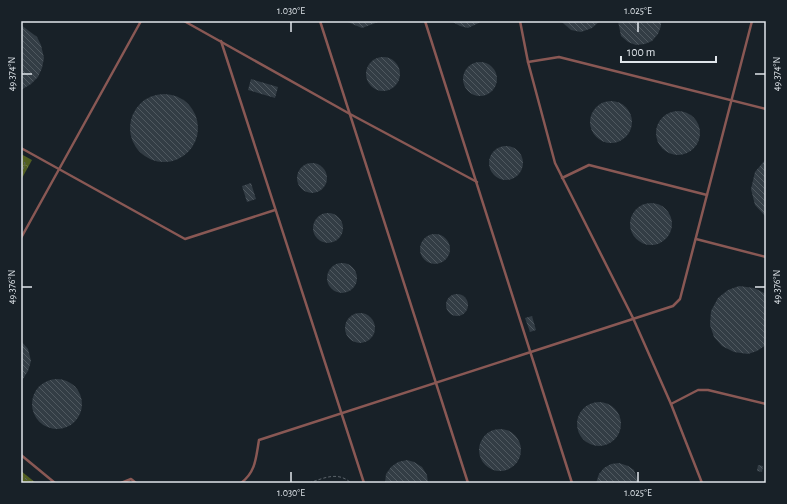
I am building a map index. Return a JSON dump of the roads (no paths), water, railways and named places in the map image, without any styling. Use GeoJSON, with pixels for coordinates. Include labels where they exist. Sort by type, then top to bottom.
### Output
{"type":"FeatureCollection","features":[{"type":"Feature","properties":{"kind":"lane"},"geometry":{"type":"LineString","coordinates":[[21,238],[141,21]]}},
{"type":"Feature","properties":{"kind":"lane"},"geometry":{"type":"LineString","coordinates":[[184,21],[477,183]]}},
{"type":"Feature","properties":{"kind":"lane"},"geometry":{"type":"LineString","coordinates":[[320,21],[468,483]]}},
{"type":"Feature","properties":{"kind":"lane"},"geometry":{"type":"LineString","coordinates":[[425,21],[529,352],[572,483]]}},
{"type":"Feature","properties":{"kind":"lane"},"geometry":{"type":"LineString","coordinates":[[520,21],[528,62],[555,163],[633,318],[671,404],[702,483]]}},
{"type":"Feature","properties":{"kind":"lane"},"geometry":{"type":"LineString","coordinates":[[240,483],[249,477],[254,466],[259,440],[673,306],[680,299],[752,21]]}},
{"type":"Feature","properties":{"kind":"lane"},"geometry":{"type":"LineString","coordinates":[[221,41],[364,483]]}},
{"type":"Feature","properties":{"kind":"lane"},"geometry":{"type":"LineString","coordinates":[[528,62],[559,57],[766,110]]}},
{"type":"Feature","properties":{"kind":"lane"},"geometry":{"type":"LineString","coordinates":[[21,148],[185,239],[275,210]]}},
{"type":"Feature","properties":{"kind":"lane"},"geometry":{"type":"LineString","coordinates":[[562,178],[589,165],[707,196]]}},
{"type":"Feature","properties":{"kind":"lane"},"geometry":{"type":"LineString","coordinates":[[696,239],[766,257]]}},
{"type":"Feature","properties":{"kind":"lane"},"geometry":{"type":"LineString","coordinates":[[671,404],[698,390],[708,390],[766,404]]}},
{"type":"Feature","properties":{"kind":"lane"},"geometry":{"type":"LineString","coordinates":[[21,455],[55,483]]}},
{"type":"Feature","properties":{"kind":"lane"},"geometry":{"type":"LineString","coordinates":[[121,483],[131,479],[136,483]]}}]}
